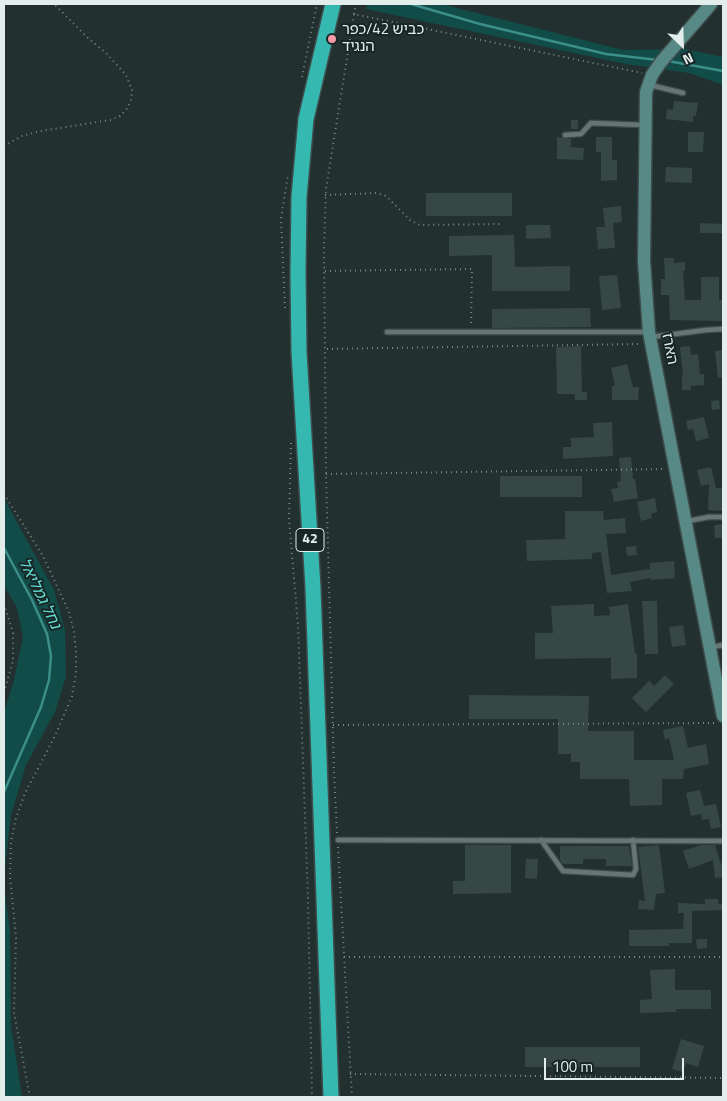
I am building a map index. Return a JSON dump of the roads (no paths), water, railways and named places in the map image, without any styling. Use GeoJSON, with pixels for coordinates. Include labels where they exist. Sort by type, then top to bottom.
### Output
{"type":"FeatureCollection","features":[{"type":"Feature","properties":{"kind":"highway","name":"42"},"geometry":{"type":"LineString","coordinates":[[331,1097],[313,588],[299,352],[298,272],[299,197],[306,119],[333,4]]}},
{"type":"Feature","properties":{"kind":"street"},"geometry":{"type":"LineString","coordinates":[[653,76],[668,53],[710,4]]}},
{"type":"Feature","properties":{"kind":"street","name":"הארז"},"geometry":{"type":"LineString","coordinates":[[653,76],[646,92],[644,261],[651,338],[710,648],[721,719]]}},
{"type":"Feature","properties":{"kind":"lane"},"geometry":{"type":"LineString","coordinates":[[653,76],[683,93]]}},
{"type":"Feature","properties":{"kind":"lane"},"geometry":{"type":"LineString","coordinates":[[565,135],[581,134],[591,123],[646,125]]}},
{"type":"Feature","properties":{"kind":"lane"},"geometry":{"type":"LineString","coordinates":[[387,332],[471,332],[651,338],[723,329]]}},
{"type":"Feature","properties":{"kind":"lane"},"geometry":{"type":"LineString","coordinates":[[686,522],[709,517],[723,517]]}},
{"type":"Feature","properties":{"kind":"lane"},"geometry":{"type":"LineString","coordinates":[[710,648],[723,645]]}},
{"type":"Feature","properties":{"kind":"lane"},"geometry":{"type":"LineString","coordinates":[[338,840],[723,841]]}},
{"type":"Feature","properties":{"kind":"lane"},"geometry":{"type":"LineString","coordinates":[[541,840],[563,871],[633,875],[636,869],[633,840]]}},
{"type":"Feature","properties":{"kind":"waterway"},"geometry":{"type":"LineString","coordinates":[[411,4],[480,24],[606,54],[658,60]]}},
{"type":"Feature","properties":{"kind":"waterway"},"geometry":{"type":"LineString","coordinates":[[668,61],[723,71]]}},
{"type":"Feature","properties":{"kind":"waterway","name":"נחל גמליאל"},"geometry":{"type":"LineString","coordinates":[[4,548],[32,600],[47,634],[51,656],[49,680],[41,707],[4,792]]}},
{"type":"Feature","properties":{"kind":"place","name":"כביש 42/כפר הנגיד"},"geometry":{"type":"Point","coordinates":[332,39]}}]}
